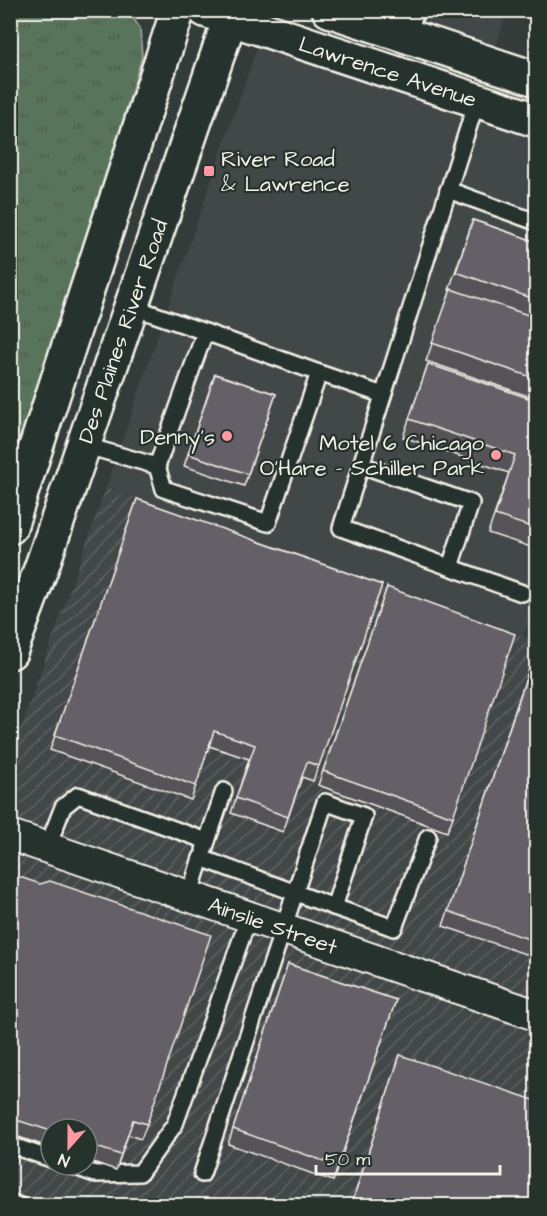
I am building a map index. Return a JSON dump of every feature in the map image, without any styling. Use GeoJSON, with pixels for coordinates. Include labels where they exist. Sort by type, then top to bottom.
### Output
{"type":"FeatureCollection","features":[{"type":"Feature","properties":{"kind":"main road","name":"Des Plaines River Road"},"geometry":{"type":"LineString","coordinates":[[10,526],[178,10]]}},
{"type":"Feature","properties":{"kind":"main road","name":"Lawrence Avenue"},"geometry":{"type":"LineString","coordinates":[[331,11],[412,23],[537,79]]}},
{"type":"Feature","properties":{"kind":"main road","name":"Des Plaines River Road"},"geometry":{"type":"LineString","coordinates":[[10,652],[42,566],[130,306],[222,13]]}},
{"type":"Feature","properties":{"kind":"main road","name":"Lawrence Avenue"},"geometry":{"type":"LineString","coordinates":[[222,13],[537,120]]}},
{"type":"Feature","properties":{"kind":"street","name":"Ainslie Street"},"geometry":{"type":"LineString","coordinates":[[11,835],[537,1015]]}},
{"type":"Feature","properties":{"kind":"lane"},"geometry":{"type":"LineString","coordinates":[[477,100],[341,528],[522,593]]}},
{"type":"Feature","properties":{"kind":"lane"},"geometry":{"type":"LineString","coordinates":[[448,190],[537,222]]}},
{"type":"Feature","properties":{"kind":"lane"},"geometry":{"type":"LineString","coordinates":[[130,306],[383,395]]}},
{"type":"Feature","properties":{"kind":"lane"},"geometry":{"type":"LineString","coordinates":[[205,332],[157,466],[164,489],[268,523],[319,373]]}},
{"type":"Feature","properties":{"kind":"lane"},"geometry":{"type":"LineString","coordinates":[[83,445],[157,466]]}},
{"type":"Feature","properties":{"kind":"lane"},"geometry":{"type":"LineString","coordinates":[[361,465],[471,502],[450,567]]}},
{"type":"Feature","properties":{"kind":"lane"},"geometry":{"type":"LineString","coordinates":[[189,896],[224,791]]}},
{"type":"Feature","properties":{"kind":"lane"},"geometry":{"type":"LineString","coordinates":[[47,848],[63,807],[78,795],[207,841]]}},
{"type":"Feature","properties":{"kind":"lane"},"geometry":{"type":"LineString","coordinates":[[202,1174],[325,802],[364,816],[334,907]]}},
{"type":"Feature","properties":{"kind":"lane"},"geometry":{"type":"LineString","coordinates":[[201,858],[394,928],[428,837]]}},
{"type":"Feature","properties":{"kind":"lane"},"geometry":{"type":"LineString","coordinates":[[99,1173],[140,1173],[176,1124],[249,917]]}},
{"type":"Feature","properties":{"kind":"lane"},"geometry":{"type":"LineString","coordinates":[[10,1145],[39,1155]]}},
{"type":"Feature","properties":{"kind":"lane"},"geometry":{"type":"LineString","coordinates":[[10,1202],[20,1206]]}},
{"type":"Feature","properties":{"kind":"shaded area"},"geometry":{"type":"Polygon","coordinates":[[[386,11],[508,11],[495,49],[386,11]]]}},
{"type":"Feature","properties":{"kind":"shaded area"},"geometry":{"type":"Polygon","coordinates":[[[258,44],[536,138],[536,596],[524,635],[106,487],[258,44]]]}},
{"type":"Feature","properties":{"kind":"shaded area"},"geometry":{"type":"Polygon","coordinates":[[[106,487],[536,640],[536,1205],[11,1206],[11,755],[106,487]]]}},
{"type":"Feature","properties":{"kind":"green space"},"geometry":{"type":"Polygon","coordinates":[[[11,11],[128,11],[140,28],[142,57],[11,492],[11,11]]]}},
{"type":"Feature","properties":{"kind":"building"},"geometry":{"type":"Polygon","coordinates":[[[473,220],[537,242],[537,300],[456,272],[473,220]]]}},
{"type":"Feature","properties":{"kind":"building","name":"Motel 6 Chicago O'Hare - Schiller Park"},"geometry":{"type":"Polygon","coordinates":[[[451,289],[537,318],[537,379],[432,343],[451,289]]]}},
{"type":"Feature","properties":{"kind":"building","name":"Motel 6 Chicago O'Hare - Schiller Park"},"geometry":{"type":"Polygon","coordinates":[[[428,364],[537,401],[537,529],[495,515],[515,455],[409,419],[428,364]]]}},
{"type":"Feature","properties":{"kind":"building","name":"Denny's"},"geometry":{"type":"Polygon","coordinates":[[[215,374],[276,394],[248,474],[188,454],[215,374]]]}},
{"type":"Feature","properties":{"kind":"building"},"geometry":{"type":"Polygon","coordinates":[[[137,499],[382,585],[319,766],[307,762],[288,817],[236,798],[255,745],[214,731],[196,786],[55,735],[137,499]]]}},
{"type":"Feature","properties":{"kind":"building"},"geometry":{"type":"Polygon","coordinates":[[[387,587],[515,634],[453,817],[323,771],[387,587]]]}},
{"type":"Feature","properties":{"kind":"building"},"geometry":{"type":"Polygon","coordinates":[[[535,652],[537,652],[537,942],[448,911],[535,652]]]}},
{"type":"Feature","properties":{"kind":"building"},"geometry":{"type":"Polygon","coordinates":[[[17,876],[40,884],[50,881],[211,935],[147,1124],[133,1120],[121,1155],[99,1148],[99,1117],[39,1117],[39,1127],[10,1118],[10,896],[17,876]]]}},
{"type":"Feature","properties":{"kind":"building"},"geometry":{"type":"Polygon","coordinates":[[[288,964],[396,1000],[338,1166],[233,1129],[288,964]]]}},
{"type":"Feature","properties":{"kind":"building"},"geometry":{"type":"Polygon","coordinates":[[[400,1055],[537,1101],[537,1206],[351,1206],[400,1055]]]}},
{"type":"Feature","properties":{"kind":"place","name":"River Road & Lawrence"},"geometry":{"type":"Point","coordinates":[209,171]}},
{"type":"Feature","properties":{"kind":"place","name":"Denny's"},"geometry":{"type":"Point","coordinates":[227,436]}},
{"type":"Feature","properties":{"kind":"place","name":"Motel 6 Chicago O'Hare - Schiller Park"},"geometry":{"type":"Point","coordinates":[496,455]}}]}
